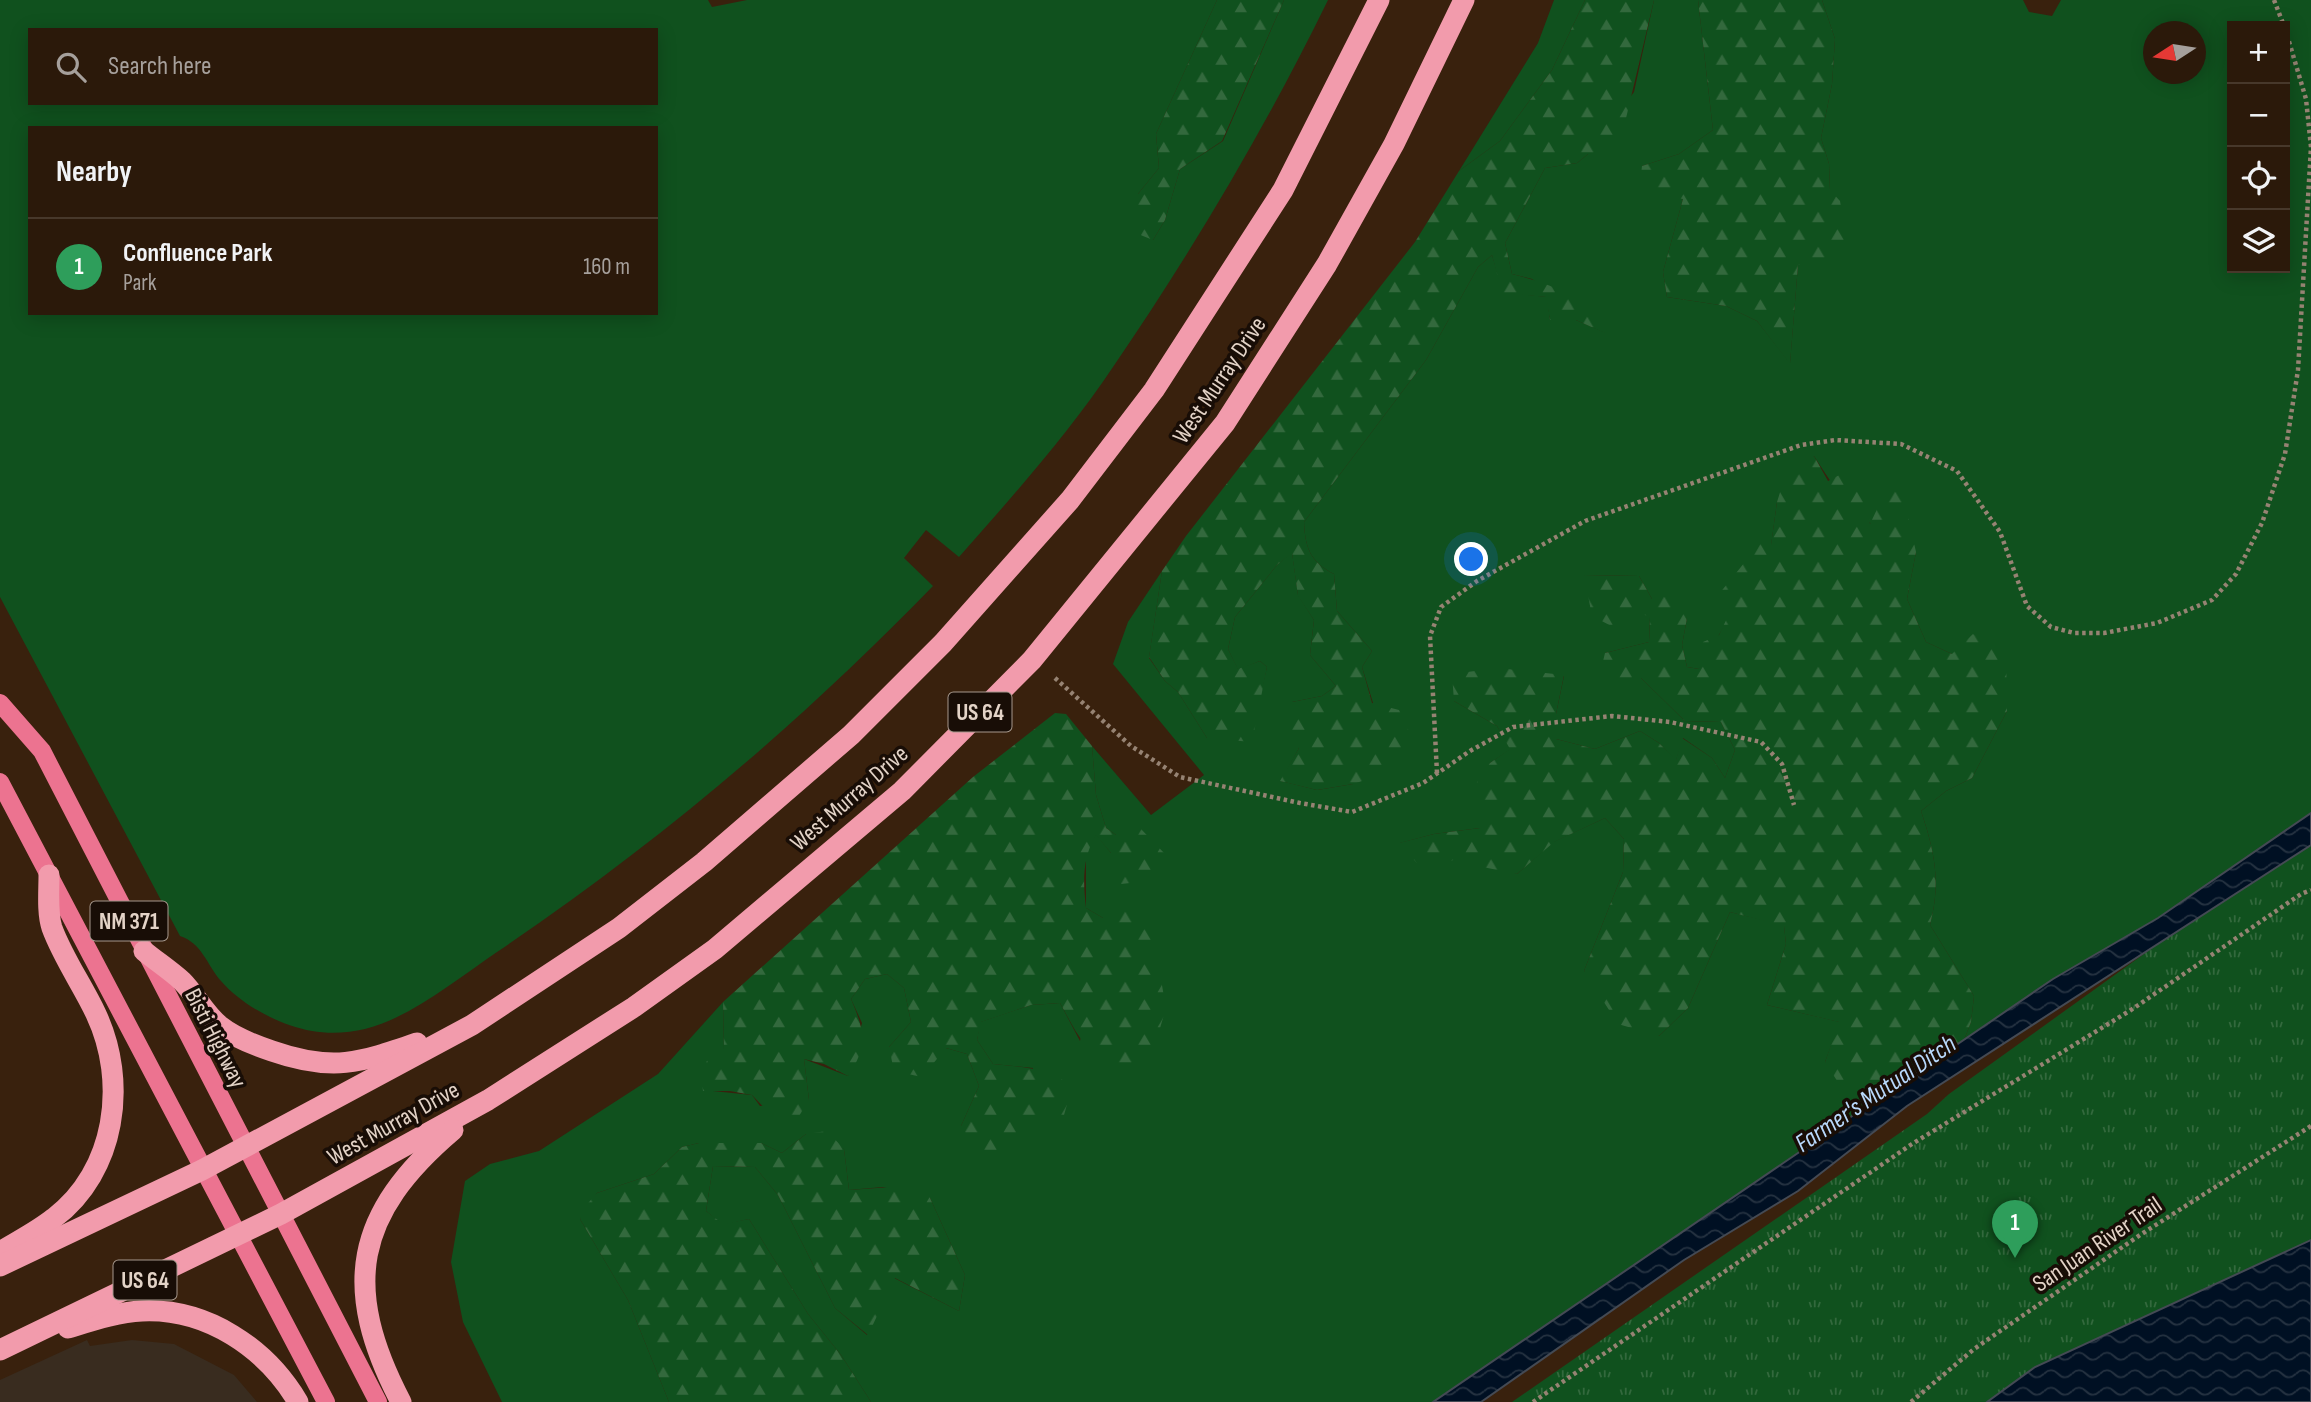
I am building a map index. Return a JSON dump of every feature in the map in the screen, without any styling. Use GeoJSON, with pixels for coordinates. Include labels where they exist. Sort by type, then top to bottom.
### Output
{"type":"FeatureCollection","features":[{"type":"Feature","properties":{"kind":"highway","name":"West Murray Drive"},"geometry":{"type":"LineString","coordinates":[[0,1266],[202,1170],[472,1025],[619,928],[704,862],[851,735],[943,643],[1070,500],[1154,390],[1283,190],[1380,0]]}},
{"type":"Feature","properties":{"kind":"highway","name":"West Murray Drive"},"geometry":{"type":"LineString","coordinates":[[4,1348],[281,1214],[488,1100],[634,1007],[715,949],[902,790],[1032,660],[1226,424],[1340,240],[1394,144],[1464,0]]}},
{"type":"Feature","properties":{"kind":"highway"},"geometry":{"type":"LineString","coordinates":[[0,1252],[55,1217],[85,1187],[101,1157],[112,1126],[114,1085],[110,1055],[97,1017],[51,926],[48,875]]}},
{"type":"Feature","properties":{"kind":"highway"},"geometry":{"type":"LineString","coordinates":[[144,951],[183,982],[197,1003],[220,1026],[249,1044],[295,1059],[324,1065],[366,1060],[472,1025]]}},
{"type":"Feature","properties":{"kind":"highway"},"geometry":{"type":"LineString","coordinates":[[401,1402],[384,1370],[369,1320],[365,1293],[370,1239],[388,1200],[416,1161],[488,1100]]}},
{"type":"Feature","properties":{"kind":"highway"},"geometry":{"type":"LineString","coordinates":[[4,1348],[140,1311],[191,1316],[237,1337],[264,1358],[298,1402]]}},
{"type":"Feature","properties":{"kind":"main road","name":"Bisti Highway"},"geometry":{"type":"LineString","coordinates":[[0,703],[42,751],[378,1402]]}},
{"type":"Feature","properties":{"kind":"main road","name":"NM 371"},"geometry":{"type":"LineString","coordinates":[[0,782],[326,1402]]}},
{"type":"Feature","properties":{"kind":"path"},"geometry":{"type":"LineString","coordinates":[[2274,0],[2283,21]]}},
{"type":"Feature","properties":{"kind":"path"},"geometry":{"type":"LineString","coordinates":[[1437,774],[1430,636],[1441,607],[1477,581],[1585,521],[1801,445],[1835,440],[1901,444],[1957,471],[2000,532],[2027,606],[2050,627],[2084,633],[2131,628],[2157,623],[2212,600],[2236,575],[2262,523],[2285,454],[2298,370],[2311,147],[2306,99],[2290,44]]}},
{"type":"Feature","properties":{"kind":"path"},"geometry":{"type":"LineString","coordinates":[[1032,660],[1131,746],[1181,777],[1226,790],[1352,812],[1423,783],[1513,727],[1612,716],[1670,722],[1761,742],[1782,764],[1794,805]]}},
{"type":"Feature","properties":{"kind":"path"},"geometry":{"type":"LineString","coordinates":[[1533,1402],[1912,1144],[2131,1010],[2301,894],[2311,890]]}},
{"type":"Feature","properties":{"kind":"path","name":"San Juan River Trail"},"geometry":{"type":"LineString","coordinates":[[1911,1402],[1974,1349],[2151,1228],[2311,1126]]}},
{"type":"Feature","properties":{"kind":"shaded area"},"geometry":{"type":"Polygon","coordinates":[[[87,1340],[90,1346],[132,1340],[174,1344],[234,1375],[257,1402],[0,1402],[0,1380],[87,1340]]]}},
{"type":"Feature","properties":{"kind":"green space"},"geometry":{"type":"Polygon","coordinates":[[[0,0],[708,0],[712,7],[747,0],[1217,0],[1156,134],[1159,168],[1138,194],[1153,240],[1165,220],[1180,169],[1223,141],[1284,0],[1328,0],[1280,94],[1200,233],[1143,323],[1078,416],[1020,488],[959,557],[926,530],[904,558],[933,586],[830,687],[724,781],[614,869],[434,996],[400,1016],[359,1030],[332,1033],[312,1031],[262,1013],[230,990],[199,949],[180,936],[0,597],[0,0]]]}},
{"type":"Feature","properties":{"kind":"green space"},"geometry":{"type":"Polygon","coordinates":[[[1217,0],[1284,0],[1222,141],[1180,169],[1165,220],[1153,240],[1133,232],[1138,194],[1159,168],[1156,134],[1217,0]]]}},
{"type":"Feature","properties":{"kind":"green space"},"geometry":{"type":"Polygon","coordinates":[[[1554,0],[1585,0],[1552,70],[1500,141],[1459,171],[1538,43],[1554,0]]]}},
{"type":"Feature","properties":{"kind":"green space"},"geometry":{"type":"Polygon","coordinates":[[[1585,0],[1654,0],[1618,152],[1588,154],[1577,163],[1545,168],[1505,243],[1512,274],[1554,287],[1580,302],[1600,321],[1607,334],[1576,320],[1550,320],[1546,297],[1502,293],[1492,255],[1478,267],[1426,360],[1304,522],[1310,553],[1319,564],[1334,574],[1337,611],[1372,651],[1362,667],[1372,703],[1399,710],[1412,738],[1402,768],[1353,784],[1317,790],[1280,781],[1299,748],[1288,739],[1292,702],[1322,696],[1336,686],[1310,655],[1314,620],[1298,596],[1292,553],[1277,565],[1235,617],[1228,649],[1238,669],[1260,661],[1267,667],[1252,742],[1207,738],[1178,692],[1165,681],[1149,657],[1162,571],[1186,536],[1415,242],[1459,171],[1500,141],[1552,70],[1585,0]]]}},
{"type":"Feature","properties":{"kind":"green space"},"geometry":{"type":"Polygon","coordinates":[[[1654,0],[1698,0],[1713,130],[1679,154],[1642,166],[1683,199],[1663,272],[1667,297],[1726,306],[1757,321],[1790,363],[1798,265],[1830,190],[1829,164],[1821,138],[1832,84],[1835,39],[1822,0],[2023,0],[2029,12],[2052,16],[2061,0],[2311,0],[2311,813],[2158,918],[2053,979],[1964,1040],[1971,1022],[1974,996],[1930,925],[1935,895],[1935,868],[1921,811],[1946,791],[1972,778],[2007,711],[1952,654],[1926,642],[1907,599],[1916,552],[1882,532],[1857,512],[1814,456],[1777,502],[1771,546],[1699,669],[1687,667],[1682,645],[1687,618],[1652,599],[1639,576],[1584,575],[1650,617],[1649,642],[1605,653],[1641,678],[1685,721],[1721,722],[1735,750],[1725,778],[1712,758],[1683,738],[1676,761],[1659,743],[1640,731],[1595,749],[1556,739],[1556,714],[1564,676],[1536,674],[1454,701],[1497,726],[1511,749],[1490,763],[1480,828],[1434,834],[1400,843],[1469,854],[1517,874],[1553,842],[1605,818],[1624,839],[1623,872],[1584,971],[1659,1036],[1688,1008],[1730,912],[1784,925],[1786,944],[1767,1005],[1840,1022],[1825,1062],[1870,1082],[1902,1083],[1433,1402],[871,1402],[841,1355],[808,1314],[749,1219],[723,1225],[706,1211],[713,1166],[755,1167],[778,1195],[835,1308],[867,1335],[894,1278],[959,1311],[965,1275],[930,1198],[883,1187],[849,1190],[844,1149],[806,1134],[782,1153],[761,1143],[699,1143],[682,1147],[654,1174],[597,1193],[580,1219],[628,1300],[669,1402],[502,1402],[463,1322],[451,1262],[465,1181],[490,1164],[539,1151],[658,1074],[723,1002],[724,1048],[703,1090],[752,1095],[760,1106],[809,1100],[804,1059],[848,1076],[862,1023],[851,999],[865,979],[887,974],[904,988],[911,1022],[889,1047],[946,1048],[967,1054],[979,1086],[961,1126],[1025,1114],[1033,1068],[993,1064],[977,1040],[980,1022],[1031,1005],[1060,1003],[1080,1041],[1103,918],[1086,908],[1086,851],[1096,834],[1111,853],[1116,835],[1106,828],[1096,795],[1092,746],[1151,815],[1204,775],[1113,664],[1128,622],[1162,571],[1149,658],[1165,681],[1178,692],[1207,738],[1260,697],[1267,667],[1260,661],[1238,670],[1228,649],[1235,617],[1277,565],[1292,552],[1298,595],[1314,620],[1310,655],[1336,686],[1322,696],[1292,702],[1299,748],[1281,781],[1317,790],[1353,784],[1373,703],[1362,667],[1372,651],[1337,611],[1334,574],[1319,564],[1310,553],[1304,522],[1426,360],[1478,267],[1492,255],[1503,292],[1547,297],[1550,320],[1576,320],[1606,333],[1532,279],[1512,274],[1505,243],[1545,168],[1577,163],[1588,154],[1634,92],[1654,0]]]}},
{"type":"Feature","properties":{"kind":"green space"},"geometry":{"type":"Polygon","coordinates":[[[1698,0],[1822,0],[1835,39],[1832,84],[1821,138],[1829,164],[1830,190],[1840,201],[1849,253],[1798,265],[1790,364],[1757,321],[1726,306],[1667,297],[1663,272],[1683,199],[1639,192],[1642,166],[1679,154],[1713,130],[1698,0]]]}},
{"type":"Feature","properties":{"kind":"green space"},"geometry":{"type":"Polygon","coordinates":[[[1814,456],[1828,481],[1845,472],[1862,478],[1870,524],[1891,480],[1902,489],[1916,552],[1907,599],[1926,642],[1952,654],[1973,634],[2006,651],[2007,711],[1972,778],[1946,791],[1921,811],[1935,868],[1935,895],[1930,925],[1974,996],[1971,1022],[1964,1040],[1902,1083],[1870,1082],[1843,1090],[1825,1062],[1839,1022],[1767,1005],[1786,944],[1784,926],[1730,912],[1688,1008],[1659,1036],[1618,1024],[1584,971],[1623,872],[1624,839],[1605,818],[1554,842],[1517,874],[1473,865],[1469,854],[1424,871],[1399,843],[1434,834],[1480,828],[1474,787],[1490,763],[1510,749],[1497,726],[1454,701],[1452,674],[1498,668],[1564,675],[1556,714],[1556,739],[1595,749],[1640,731],[1659,743],[1676,760],[1682,738],[1712,758],[1725,778],[1735,750],[1721,722],[1685,721],[1641,678],[1599,678],[1605,653],[1649,642],[1650,618],[1637,610],[1621,631],[1592,616],[1584,575],[1639,576],[1652,599],[1671,595],[1687,618],[1682,645],[1687,667],[1699,669],[1703,642],[1719,635],[1731,610],[1719,594],[1762,541],[1771,545],[1777,502],[1787,470],[1814,456]]]}},
{"type":"Feature","properties":{"kind":"green space"},"geometry":{"type":"Polygon","coordinates":[[[1055,713],[1066,714],[1092,746],[1096,795],[1106,828],[1116,835],[1140,828],[1165,854],[1148,881],[1121,884],[1111,853],[1096,835],[1088,852],[1085,870],[1086,908],[1103,918],[1131,908],[1151,923],[1166,1008],[1152,1055],[1133,1068],[1104,1058],[1080,1038],[1060,1003],[1031,1005],[981,1022],[977,1040],[993,1064],[1045,1072],[1072,1087],[1064,1115],[1025,1115],[1020,1146],[981,1157],[961,1126],[979,1086],[967,1054],[946,1048],[922,1077],[894,1071],[889,1047],[911,1022],[904,988],[887,974],[865,979],[851,999],[862,1039],[859,1056],[848,1076],[824,1064],[804,1059],[809,1100],[799,1116],[777,1121],[752,1095],[730,1091],[703,1091],[701,1074],[710,1054],[724,1048],[723,1002],[973,777],[1055,713]]]}},
{"type":"Feature","properties":{"kind":"green space"},"geometry":{"type":"Polygon","coordinates":[[[2311,834],[2311,1402],[1512,1402],[1927,1114],[1949,1094],[2311,834]]]}},
{"type":"Feature","properties":{"kind":"green space"},"geometry":{"type":"Polygon","coordinates":[[[827,1131],[844,1149],[849,1190],[919,1185],[930,1198],[965,1275],[959,1311],[895,1278],[868,1335],[835,1308],[778,1195],[755,1167],[713,1166],[706,1211],[723,1224],[749,1219],[808,1314],[841,1355],[871,1402],[669,1402],[628,1300],[580,1219],[583,1209],[597,1193],[654,1174],[682,1147],[699,1143],[761,1143],[782,1153],[806,1134],[827,1131]]]}},
{"type":"Feature","properties":{"kind":"water"},"geometry":{"type":"Polygon","coordinates":[[[2311,813],[2311,845],[1907,1106],[1798,1191],[1684,1260],[1481,1402],[1433,1402],[2053,979],[2158,918],[2311,813]]]}},
{"type":"Feature","properties":{"kind":"water"},"geometry":{"type":"Polygon","coordinates":[[[2311,1240],[2311,1402],[1987,1402],[2035,1367],[2311,1240]]]}},
{"type":"Feature","properties":{"kind":"place","name":"Confluence Park"},"geometry":{"type":"Point","coordinates":[2015,1258]}},
{"type":"Feature","properties":{"kind":"water label","name":"Farmer's Mutual Ditch"},"geometry":{"type":"Point","coordinates":[1875,1093]}}]}
